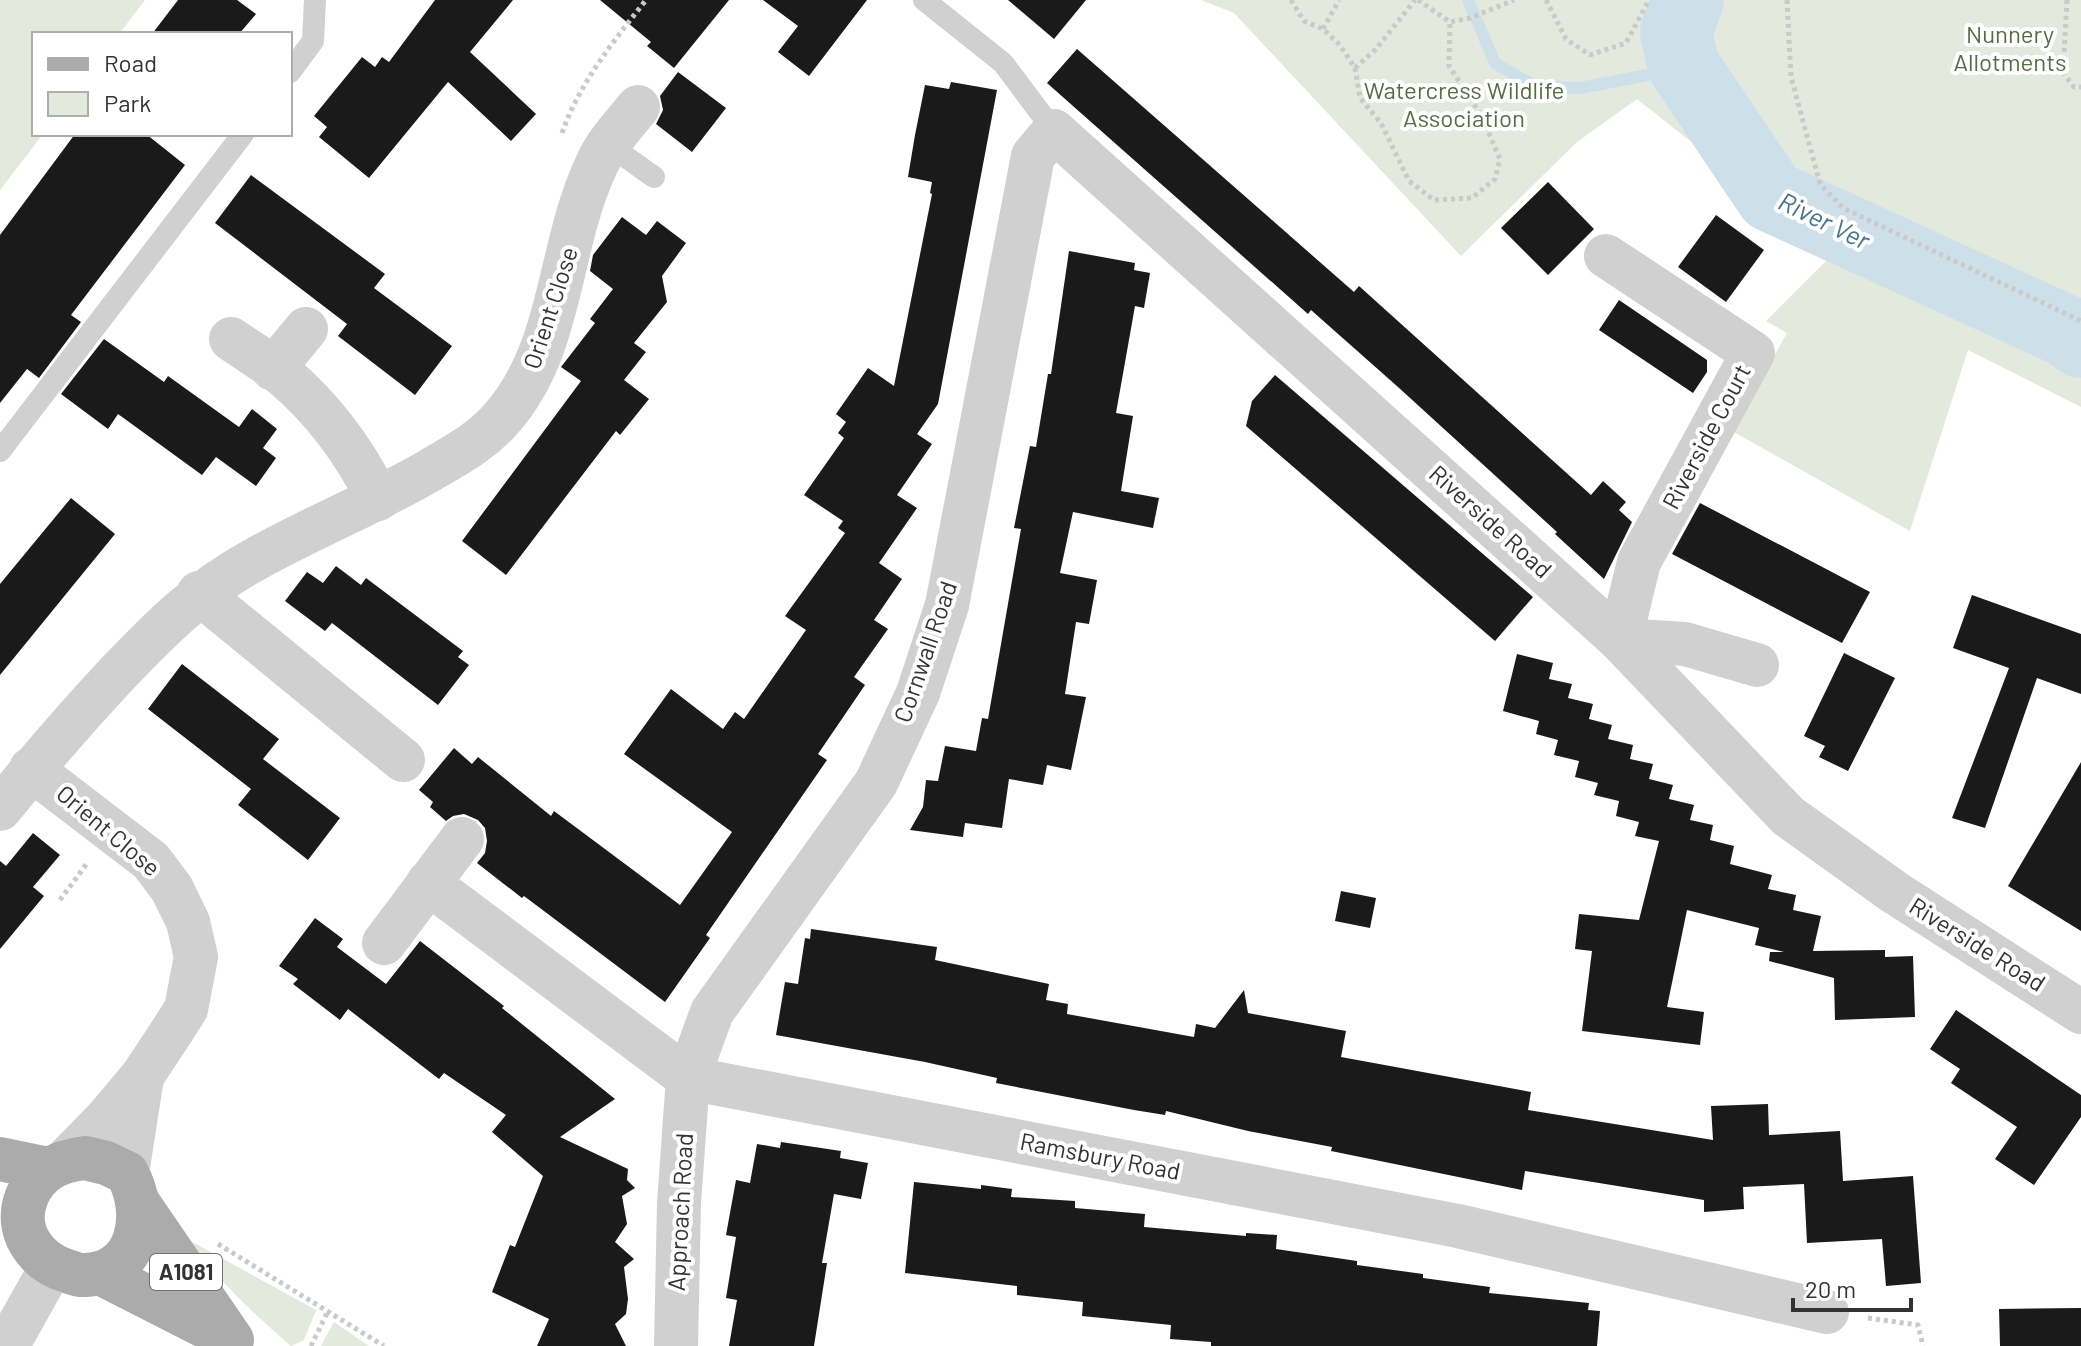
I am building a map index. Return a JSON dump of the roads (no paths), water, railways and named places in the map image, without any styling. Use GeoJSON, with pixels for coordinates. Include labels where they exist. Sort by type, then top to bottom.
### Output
{"type":"FeatureCollection","features":[{"type":"Feature","properties":{"kind":"main road"},"geometry":{"type":"LineString","coordinates":[[0,1159],[56,1165],[85,1158],[106,1163],[133,1189]]}},
{"type":"Feature","properties":{"kind":"main road"},"geometry":{"type":"LineString","coordinates":[[26,1239],[23,1219],[26,1198],[33,1184],[56,1165]]}},
{"type":"Feature","properties":{"kind":"main road","name":"A1081"},"geometry":{"type":"LineString","coordinates":[[26,1239],[82,1276],[100,1273],[118,1263],[129,1252],[138,1233],[133,1189]]}},
{"type":"Feature","properties":{"kind":"main road","name":"A1081"},"geometry":{"type":"LineString","coordinates":[[133,1189],[237,1343]]}},
{"type":"Feature","properties":{"kind":"main road","name":"A1081"},"geometry":{"type":"LineString","coordinates":[[100,1273],[237,1343]]}},
{"type":"Feature","properties":{"kind":"street","name":"Orient Close"},"geometry":{"type":"LineString","coordinates":[[0,809],[72,722],[162,627],[199,593],[253,560],[378,499],[476,444],[501,419],[538,361],[596,165],[638,107]]}},
{"type":"Feature","properties":{"kind":"street","name":"Riverside Road"},"geometry":{"type":"LineString","coordinates":[[1054,131],[1620,640],[1788,816],[1894,892],[2081,1012]]}},
{"type":"Feature","properties":{"kind":"street","name":"Cornwall Road"},"geometry":{"type":"LineString","coordinates":[[688,1078],[712,1012],[876,783],[918,693],[947,605],[1033,156],[1054,131]]}},
{"type":"Feature","properties":{"kind":"street","name":"Riverside Court"},"geometry":{"type":"LineString","coordinates":[[1606,256],[1753,353],[1639,562],[1620,640]]}},
{"type":"Feature","properties":{"kind":"street"},"geometry":{"type":"LineString","coordinates":[[273,369],[306,329]]}},
{"type":"Feature","properties":{"kind":"street"},"geometry":{"type":"LineString","coordinates":[[231,339],[273,369],[330,424],[363,468],[378,499]]}},
{"type":"Feature","properties":{"kind":"street"},"geometry":{"type":"LineString","coordinates":[[199,593],[403,760]]}},
{"type":"Feature","properties":{"kind":"street"},"geometry":{"type":"LineString","coordinates":[[1620,640],[1685,644],[1757,665]]}},
{"type":"Feature","properties":{"kind":"street","name":"Orient Close"},"geometry":{"type":"LineString","coordinates":[[31,769],[151,861],[172,889],[188,922],[196,957],[186,1009],[143,1075],[107,1118],[56,1165]]}},
{"type":"Feature","properties":{"kind":"street"},"geometry":{"type":"LineString","coordinates":[[384,943],[462,839]]}},
{"type":"Feature","properties":{"kind":"street","name":"Ramsbury Road"},"geometry":{"type":"LineString","coordinates":[[428,883],[688,1078],[1458,1226],[1827,1312]]}},
{"type":"Feature","properties":{"kind":"street","name":"Orient Close"},"geometry":{"type":"LineString","coordinates":[[133,1189],[143,1075]]}},
{"type":"Feature","properties":{"kind":"street","name":"Approach Road"},"geometry":{"type":"LineString","coordinates":[[676,1346],[679,1203],[688,1078]]}},
{"type":"Feature","properties":{"kind":"street"},"geometry":{"type":"LineString","coordinates":[[7,1346],[26,1239]]}},
{"type":"Feature","properties":{"kind":"lane"},"geometry":{"type":"LineString","coordinates":[[292,69],[313,41],[315,0]]}},
{"type":"Feature","properties":{"kind":"lane","name":"Riverside Road"},"geometry":{"type":"LineString","coordinates":[[924,0],[1003,63],[1054,131]]}},
{"type":"Feature","properties":{"kind":"lane"},"geometry":{"type":"LineString","coordinates":[[0,451],[241,136]]}},
{"type":"Feature","properties":{"kind":"lane"},"geometry":{"type":"LineString","coordinates":[[609,145],[654,177]]}},
{"type":"Feature","properties":{"kind":"waterway"},"geometry":{"type":"LineString","coordinates":[[1468,0],[1495,63],[1536,87],[1580,88],[1684,68]]}},
{"type":"Feature","properties":{"kind":"waterway","name":"River Ver"},"geometry":{"type":"LineString","coordinates":[[1688,0],[1676,32],[1683,65],[1771,196],[2066,331],[2081,342]]}},
{"type":"Feature","properties":{"kind":"park label","name":"Nunnery Allotments"},"geometry":{"type":"Point","coordinates":[2010,49]}},
{"type":"Feature","properties":{"kind":"park label","name":"Watercress Wildlife Association"},"geometry":{"type":"Point","coordinates":[1464,105]}}]}
